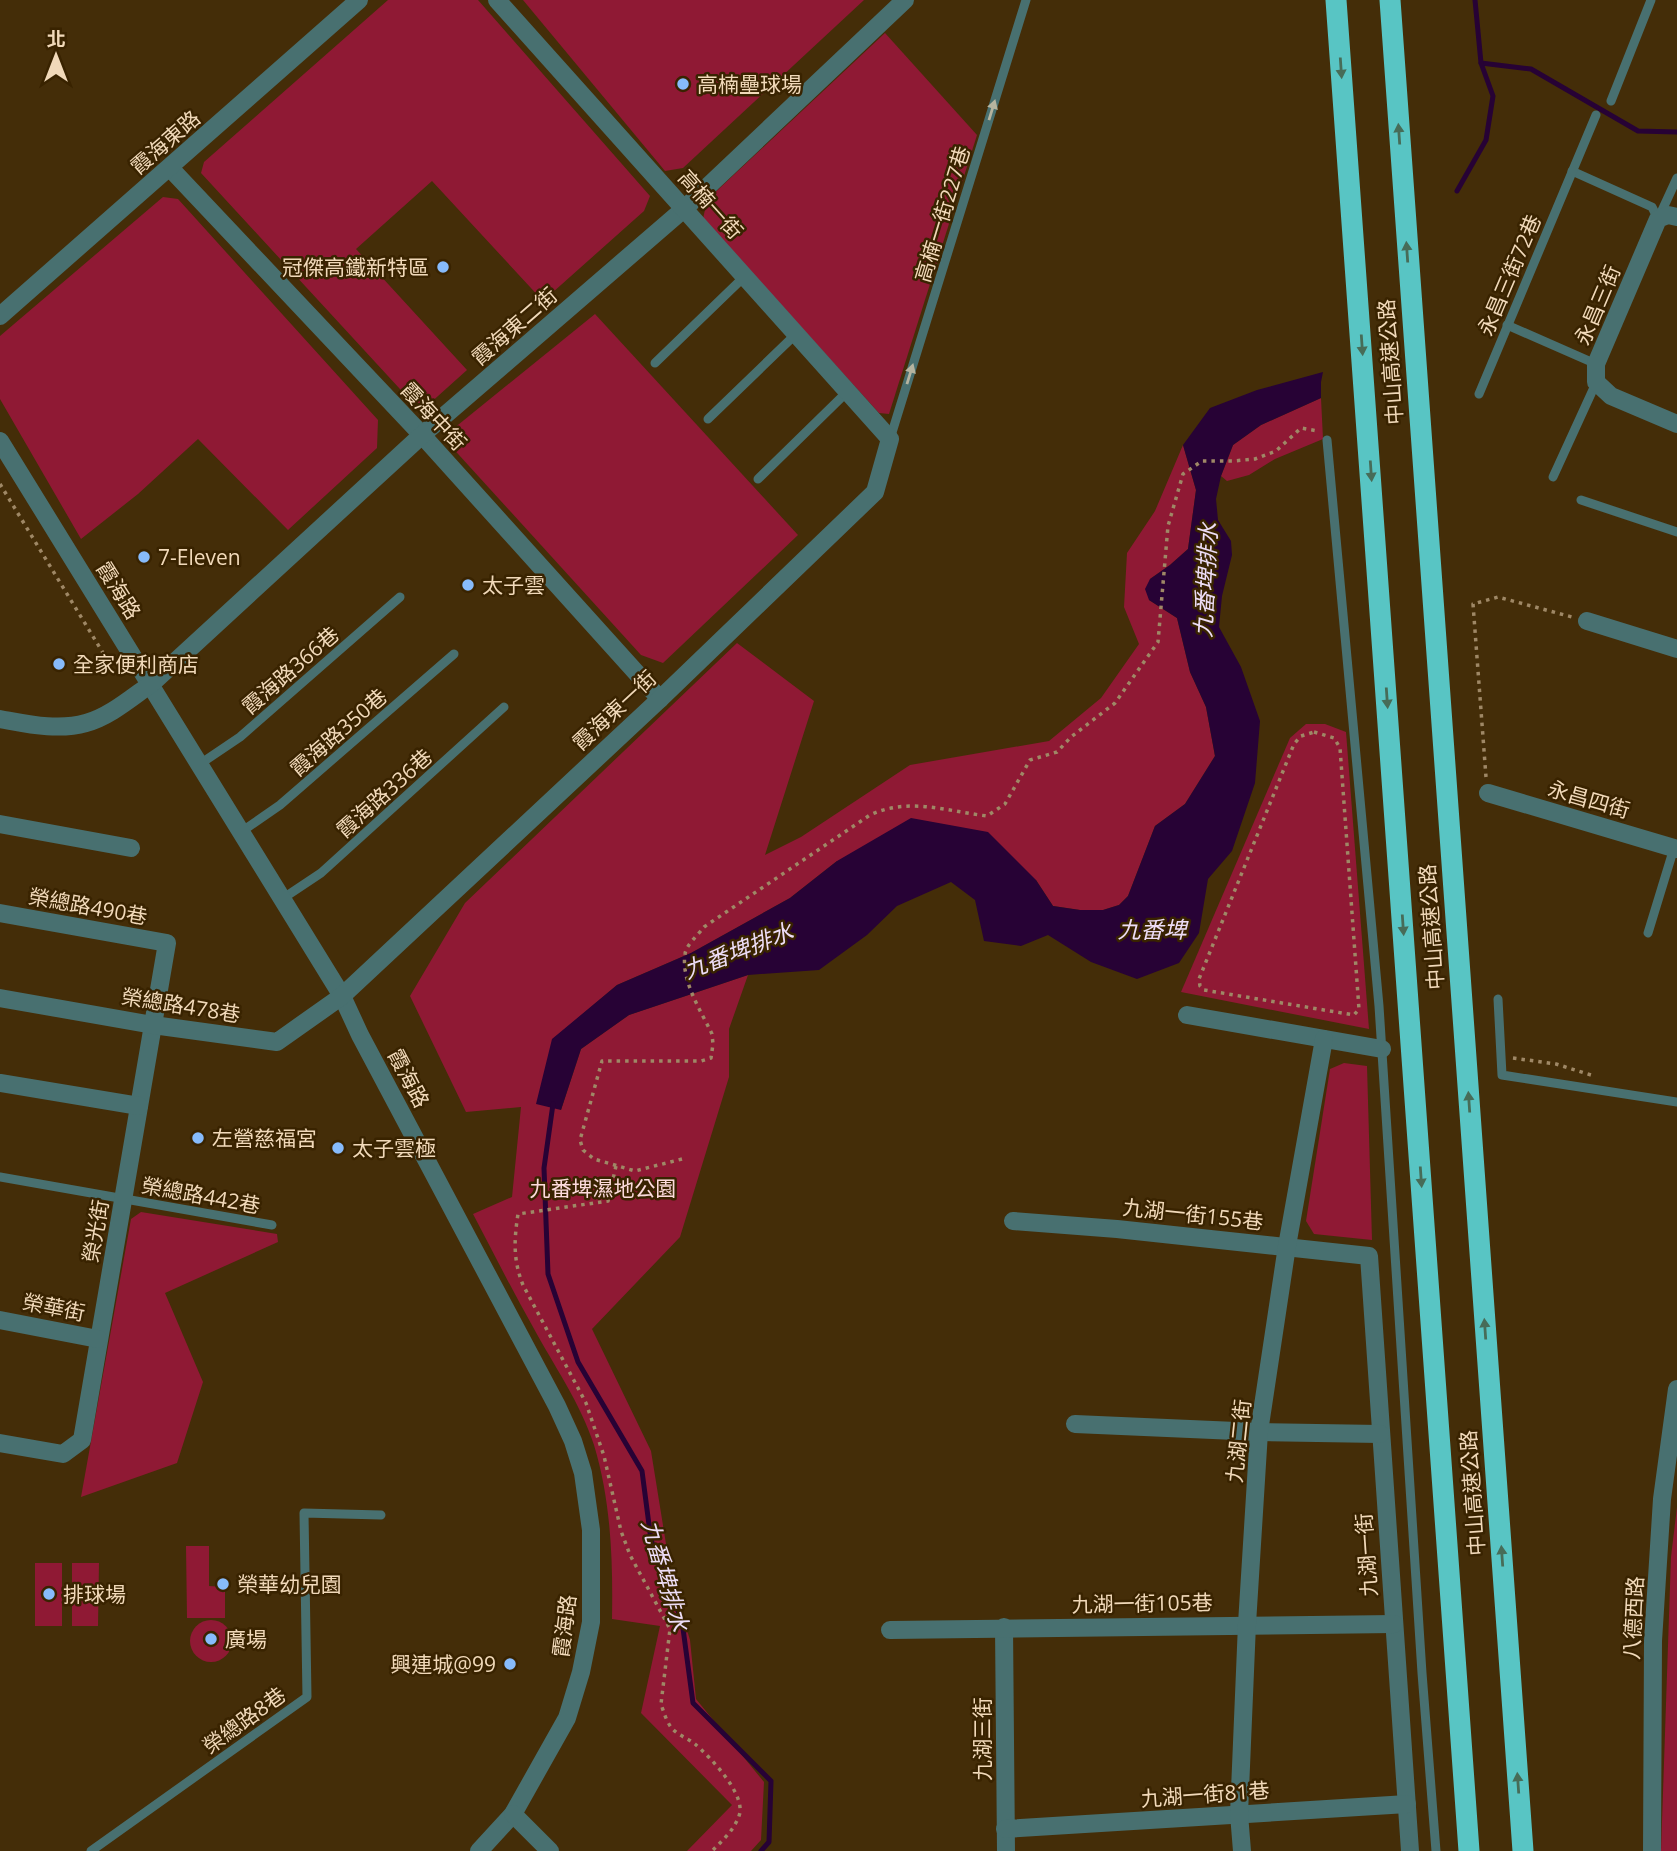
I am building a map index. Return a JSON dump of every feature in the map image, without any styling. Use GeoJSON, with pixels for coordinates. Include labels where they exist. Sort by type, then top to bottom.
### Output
{"type":"FeatureCollection","features":[{"type":"Feature","properties":{"kind":"highway","name":"中山高速公路"},"geometry":{"type":"LineString","coordinates":[[1336,0],[1469,1851]]}},
{"type":"Feature","properties":{"kind":"highway","name":"中山高速公路"},"geometry":{"type":"LineString","coordinates":[[1390,0],[1523,1851]]}},
{"type":"Feature","properties":{"kind":"street","name":"霞海東路"},"geometry":{"type":"LineString","coordinates":[[0,316],[359,0]]}},
{"type":"Feature","properties":{"kind":"street","name":"高楠一街"},"geometry":{"type":"LineString","coordinates":[[498,0],[890,439]]}},
{"type":"Feature","properties":{"kind":"street","name":"霞海東二街"},"geometry":{"type":"LineString","coordinates":[[0,719],[41,726],[89,723],[151,684],[422,435],[685,208],[905,0]]}},
{"type":"Feature","properties":{"kind":"street","name":"霞海中街"},"geometry":{"type":"LineString","coordinates":[[170,168],[422,435],[660,699]]}},
{"type":"Feature","properties":{"kind":"street"},"geometry":{"type":"LineString","coordinates":[[1658,219],[1668,215],[1677,217]]}},
{"type":"Feature","properties":{"kind":"street","name":"永昌三街"},"geometry":{"type":"LineString","coordinates":[[1597,382],[1596,364],[1658,219]]}},
{"type":"Feature","properties":{"kind":"street"},"geometry":{"type":"LineString","coordinates":[[1597,382],[1611,397],[1677,424]]}},
{"type":"Feature","properties":{"kind":"street","name":"霞海東一街"},"geometry":{"type":"LineString","coordinates":[[342,996],[660,699],[874,492],[890,439]]}},
{"type":"Feature","properties":{"kind":"street","name":"霞海路"},"geometry":{"type":"LineString","coordinates":[[0,441],[342,996],[573,1441],[583,1473],[591,1530],[591,1622],[581,1672],[567,1718],[513,1814],[479,1851]]}},
{"type":"Feature","properties":{"kind":"street"},"geometry":{"type":"LineString","coordinates":[[1587,621],[1677,649]]}},
{"type":"Feature","properties":{"kind":"street","name":"永昌四街"},"geometry":{"type":"LineString","coordinates":[[1488,793],[1676,848]]}},
{"type":"Feature","properties":{"kind":"street"},"geometry":{"type":"LineString","coordinates":[[0,824],[131,848]]}},
{"type":"Feature","properties":{"kind":"street","name":"榮總路490巷"},"geometry":{"type":"LineString","coordinates":[[0,914],[167,943]]}},
{"type":"Feature","properties":{"kind":"street","name":"榮光街"},"geometry":{"type":"LineString","coordinates":[[0,1443],[63,1454],[82,1440],[167,943]]}},
{"type":"Feature","properties":{"kind":"street","name":"榮總路478巷"},"geometry":{"type":"LineString","coordinates":[[0,999],[153,1025],[277,1042],[342,996]]}},
{"type":"Feature","properties":{"kind":"street"},"geometry":{"type":"LineString","coordinates":[[1187,1015],[1381,1049]]}},
{"type":"Feature","properties":{"kind":"street","name":"九湖二街"},"geometry":{"type":"LineString","coordinates":[[1242,1851],[1239,1814],[1259,1432],[1287,1247],[1324,1039]]}},
{"type":"Feature","properties":{"kind":"street"},"geometry":{"type":"LineString","coordinates":[[0,1083],[139,1106]]}},
{"type":"Feature","properties":{"kind":"street","name":"九湖一街155巷"},"geometry":{"type":"LineString","coordinates":[[1013,1221],[1117,1229],[1369,1256]]}},
{"type":"Feature","properties":{"kind":"street","name":"九湖一街"},"geometry":{"type":"LineString","coordinates":[[1369,1256],[1410,1851]]}},
{"type":"Feature","properties":{"kind":"street","name":"榮華街"},"geometry":{"type":"LineString","coordinates":[[0,1320],[99,1339]]}},
{"type":"Feature","properties":{"kind":"street","name":"八德西路"},"geometry":{"type":"LineString","coordinates":[[1652,1851],[1653,1641],[1662,1499],[1677,1389]]}},
{"type":"Feature","properties":{"kind":"street"},"geometry":{"type":"LineString","coordinates":[[1075,1424],[1380,1434]]}},
{"type":"Feature","properties":{"kind":"street","name":"九湖一街105巷"},"geometry":{"type":"LineString","coordinates":[[890,1630],[1394,1624]]}},
{"type":"Feature","properties":{"kind":"street","name":"九湖三街"},"geometry":{"type":"LineString","coordinates":[[1004,1627],[1006,1851]]}},
{"type":"Feature","properties":{"kind":"street","name":"九湖一街81巷"},"geometry":{"type":"LineString","coordinates":[[1005,1829],[1407,1804]]}},
{"type":"Feature","properties":{"kind":"street"},"geometry":{"type":"LineString","coordinates":[[513,1814],[550,1851]]}},
{"type":"Feature","properties":{"kind":"lane","name":"高楠一街227巷"},"geometry":{"type":"LineString","coordinates":[[890,439],[1026,0]]}},
{"type":"Feature","properties":{"kind":"lane"},"geometry":{"type":"LineString","coordinates":[[1611,101],[1651,0]]}},
{"type":"Feature","properties":{"kind":"lane","name":"永昌三街72巷"},"geometry":{"type":"LineString","coordinates":[[1479,394],[1596,115]]}},
{"type":"Feature","properties":{"kind":"lane"},"geometry":{"type":"LineString","coordinates":[[1572,171],[1652,207],[1658,219]]}},
{"type":"Feature","properties":{"kind":"lane"},"geometry":{"type":"LineString","coordinates":[[1658,219],[1677,178]]}},
{"type":"Feature","properties":{"kind":"lane"},"geometry":{"type":"LineString","coordinates":[[655,362],[745,276]]}},
{"type":"Feature","properties":{"kind":"lane"},"geometry":{"type":"LineString","coordinates":[[1507,325],[1596,364]]}},
{"type":"Feature","properties":{"kind":"lane"},"geometry":{"type":"LineString","coordinates":[[708,419],[796,334]]}},
{"type":"Feature","properties":{"kind":"lane"},"geometry":{"type":"LineString","coordinates":[[1553,477],[1597,382]]}},
{"type":"Feature","properties":{"kind":"lane"},"geometry":{"type":"LineString","coordinates":[[758,479],[848,391]]}},
{"type":"Feature","properties":{"kind":"lane"},"geometry":{"type":"LineString","coordinates":[[1327,440],[1381,1049],[1436,1851]]}},
{"type":"Feature","properties":{"kind":"lane"},"geometry":{"type":"LineString","coordinates":[[1581,500],[1677,533]]}},
{"type":"Feature","properties":{"kind":"lane","name":"霞海路366巷"},"geometry":{"type":"LineString","coordinates":[[200,764],[240,737],[400,597]]}},
{"type":"Feature","properties":{"kind":"lane","name":"霞海路350巷"},"geometry":{"type":"LineString","coordinates":[[241,832],[280,806],[454,654]]}},
{"type":"Feature","properties":{"kind":"lane","name":"霞海路336巷"},"geometry":{"type":"LineString","coordinates":[[282,899],[321,873],[504,708]]}},
{"type":"Feature","properties":{"kind":"lane"},"geometry":{"type":"LineString","coordinates":[[1648,933],[1676,848]]}},
{"type":"Feature","properties":{"kind":"lane"},"geometry":{"type":"LineString","coordinates":[[1498,999],[1502,1075],[1677,1102]]}},
{"type":"Feature","properties":{"kind":"lane","name":"榮總路442巷"},"geometry":{"type":"LineString","coordinates":[[0,1177],[272,1225]]}},
{"type":"Feature","properties":{"kind":"lane","name":"榮總路8巷"},"geometry":{"type":"LineString","coordinates":[[91,1851],[307,1697],[304,1513],[381,1515]]}},
{"type":"Feature","properties":{"kind":"path"},"geometry":{"type":"LineString","coordinates":[[682,1159],[635,1171],[594,1159],[583,1150],[580,1140],[602,1061],[701,1061],[710,1058],[712,1034],[687,977],[685,952],[704,927],[870,815],[887,807],[909,805],[987,816],[1005,804],[1030,760],[1058,752],[1071,737],[1115,703],[1158,642],[1167,546],[1174,500],[1183,474],[1202,460],[1233,461],[1276,451],[1301,429],[1321,431],[1327,440]]}},
{"type":"Feature","properties":{"kind":"path"},"geometry":{"type":"LineString","coordinates":[[0,484],[111,666]]}},
{"type":"Feature","properties":{"kind":"path"},"geometry":{"type":"LineString","coordinates":[[1488,793],[1473,604],[1498,597],[1587,621]]}},
{"type":"Feature","properties":{"kind":"path"},"geometry":{"type":"LineString","coordinates":[[1314,732],[1334,738],[1340,748],[1359,1009],[1354,1015],[1302,1008],[1204,990],[1199,979],[1294,744],[1301,736],[1314,732]]}},
{"type":"Feature","properties":{"kind":"path"},"geometry":{"type":"LineString","coordinates":[[616,1166],[608,1201],[519,1214],[514,1243],[516,1266],[523,1285],[586,1402],[604,1456],[621,1531],[630,1555],[670,1629],[661,1704],[664,1713],[673,1731],[693,1742],[729,1782],[741,1805],[739,1816],[726,1837],[712,1851]]}},
{"type":"Feature","properties":{"kind":"green space"},"geometry":{"type":"Polygon","coordinates":[[[388,0],[478,0],[650,196],[644,211],[543,301],[432,181],[356,249],[467,370],[428,405],[411,401],[201,173],[204,162],[388,0]]]}},
{"type":"Feature","properties":{"kind":"green space","name":"高楠壘球場"},"geometry":{"type":"Polygon","coordinates":[[[523,0],[864,0],[683,168],[665,171],[523,0]]]}},
{"type":"Feature","properties":{"kind":"green space"},"geometry":{"type":"Polygon","coordinates":[[[885,33],[977,135],[889,414],[879,413],[703,219],[707,200],[885,33]]]}},
{"type":"Feature","properties":{"kind":"green space"},"geometry":{"type":"Polygon","coordinates":[[[163,197],[178,199],[378,420],[377,448],[288,530],[198,439],[138,494],[81,539],[0,399],[0,336],[163,197]]]}},
{"type":"Feature","properties":{"kind":"green space"},"geometry":{"type":"Polygon","coordinates":[[[595,314],[798,535],[663,663],[641,655],[449,444],[453,429],[595,314]]]}},
{"type":"Feature","properties":{"kind":"green space"},"geometry":{"type":"Polygon","coordinates":[[[1321,398],[1323,439],[1275,459],[1249,475],[1227,481],[1221,476],[1233,445],[1261,425],[1321,398]]]}},
{"type":"Feature","properties":{"kind":"green space","name":"九番埤濕地公園"},"geometry":{"type":"Polygon","coordinates":[[[1183,445],[1196,490],[1188,549],[1150,579],[1149,600],[1177,618],[1190,672],[1206,707],[1215,756],[1185,804],[1155,826],[1128,896],[1119,905],[1103,910],[1053,906],[1036,880],[837,861],[790,898],[691,953],[617,985],[552,1040],[561,1110],[581,1049],[629,1015],[748,975],[729,1029],[729,1077],[680,1237],[592,1329],[651,1451],[672,1581],[690,1640],[696,1699],[764,1782],[761,1840],[751,1851],[687,1851],[732,1805],[641,1713],[660,1626],[612,1619],[610,1531],[594,1445],[574,1399],[473,1214],[512,1197],[521,1107],[466,1112],[410,996],[465,903],[737,643],[814,701],[765,855],[801,837],[910,765],[1049,741],[1101,698],[1139,644],[1124,607],[1127,553],[1155,511],[1183,445]]]}},
{"type":"Feature","properties":{"kind":"green space"},"geometry":{"type":"Polygon","coordinates":[[[1306,724],[1325,724],[1346,732],[1369,1029],[1181,992],[1290,738],[1306,724]]]}},
{"type":"Feature","properties":{"kind":"green space"},"geometry":{"type":"Polygon","coordinates":[[[1344,1063],[1367,1066],[1372,1240],[1314,1234],[1306,1221],[1330,1069],[1344,1063]]]}},
{"type":"Feature","properties":{"kind":"green space"},"geometry":{"type":"Polygon","coordinates":[[[141,1212],[277,1234],[278,1242],[165,1293],[203,1382],[177,1463],[81,1497],[131,1219],[141,1212]]]}},
{"type":"Feature","properties":{"kind":"green space"},"geometry":{"type":"Polygon","coordinates":[[[1677,1507],[1677,1851],[1661,1851],[1671,1557],[1677,1507]]]}},
{"type":"Feature","properties":{"kind":"green space"},"geometry":{"type":"Polygon","coordinates":[[[186,1546],[209,1546],[209,1586],[225,1587],[225,1618],[187,1618],[186,1546]]]}},
{"type":"Feature","properties":{"kind":"green space","name":"排球場"},"geometry":{"type":"Polygon","coordinates":[[[35,1563],[62,1563],[62,1626],[35,1626],[35,1563]]]}},
{"type":"Feature","properties":{"kind":"green space","name":"排球場"},"geometry":{"type":"Polygon","coordinates":[[[72,1563],[99,1563],[98,1626],[72,1626],[72,1563]]]}},
{"type":"Feature","properties":{"kind":"green space","name":"廣場"},"geometry":{"type":"Polygon","coordinates":[[[211,1620],[226,1626],[232,1641],[226,1656],[211,1662],[196,1656],[190,1641],[196,1626],[211,1620]]]}},
{"type":"Feature","properties":{"kind":"water","name":"九番埤"},"geometry":{"type":"Polygon","coordinates":[[[1323,372],[1321,398],[1261,425],[1233,445],[1221,476],[1216,499],[1218,520],[1231,541],[1232,555],[1222,596],[1219,627],[1241,667],[1260,721],[1255,783],[1232,851],[1208,879],[1199,933],[1179,963],[1137,979],[1091,962],[1048,935],[1021,946],[984,941],[975,900],[951,882],[897,906],[867,935],[819,970],[748,975],[629,1015],[581,1049],[561,1110],[536,1104],[552,1039],[617,985],[691,953],[790,898],[837,861],[911,818],[988,832],[1036,880],[1053,906],[1103,910],[1119,905],[1128,896],[1155,826],[1185,804],[1215,756],[1206,707],[1190,672],[1177,618],[1149,600],[1145,589],[1150,579],[1188,549],[1196,490],[1183,445],[1210,408],[1257,390],[1323,372]]]}},
{"type":"Feature","properties":{"kind":"waterway","name":"九番埤排水"},"geometry":{"type":"LineString","coordinates":[[1457,191],[1486,140],[1493,96],[1481,63],[1475,0]]}},
{"type":"Feature","properties":{"kind":"waterway"},"geometry":{"type":"LineString","coordinates":[[1481,63],[1531,69],[1638,131],[1677,132]]}},
{"type":"Feature","properties":{"kind":"waterway","name":"九番埤排水"},"geometry":{"type":"LineString","coordinates":[[553,1104],[544,1168],[548,1274],[578,1362],[642,1471],[651,1540],[682,1621],[693,1703],[771,1781],[769,1842],[761,1851]]}},
{"type":"Feature","properties":{"kind":"place","name":"高楠壘球場"},"geometry":{"type":"Point","coordinates":[683,84]}},
{"type":"Feature","properties":{"kind":"place","name":"冠傑高鐵新特區"},"geometry":{"type":"Point","coordinates":[443,267]}},
{"type":"Feature","properties":{"kind":"place","name":"7-Eleven"},"geometry":{"type":"Point","coordinates":[144,557]}},
{"type":"Feature","properties":{"kind":"place","name":"太子雲"},"geometry":{"type":"Point","coordinates":[468,585]}},
{"type":"Feature","properties":{"kind":"place","name":"全家便利商店"},"geometry":{"type":"Point","coordinates":[59,664]}},
{"type":"Feature","properties":{"kind":"place","name":"左營慈福宮"},"geometry":{"type":"Point","coordinates":[198,1138]}},
{"type":"Feature","properties":{"kind":"place","name":"太子雲極"},"geometry":{"type":"Point","coordinates":[338,1148]}},
{"type":"Feature","properties":{"kind":"place","name":"榮華幼兒園"},"geometry":{"type":"Point","coordinates":[223,1584]}},
{"type":"Feature","properties":{"kind":"place","name":"排球場"},"geometry":{"type":"Point","coordinates":[49,1594]}},
{"type":"Feature","properties":{"kind":"place","name":"廣場"},"geometry":{"type":"Point","coordinates":[211,1639]}},
{"type":"Feature","properties":{"kind":"place","name":"興連城@99"},"geometry":{"type":"Point","coordinates":[510,1664]}}]}
